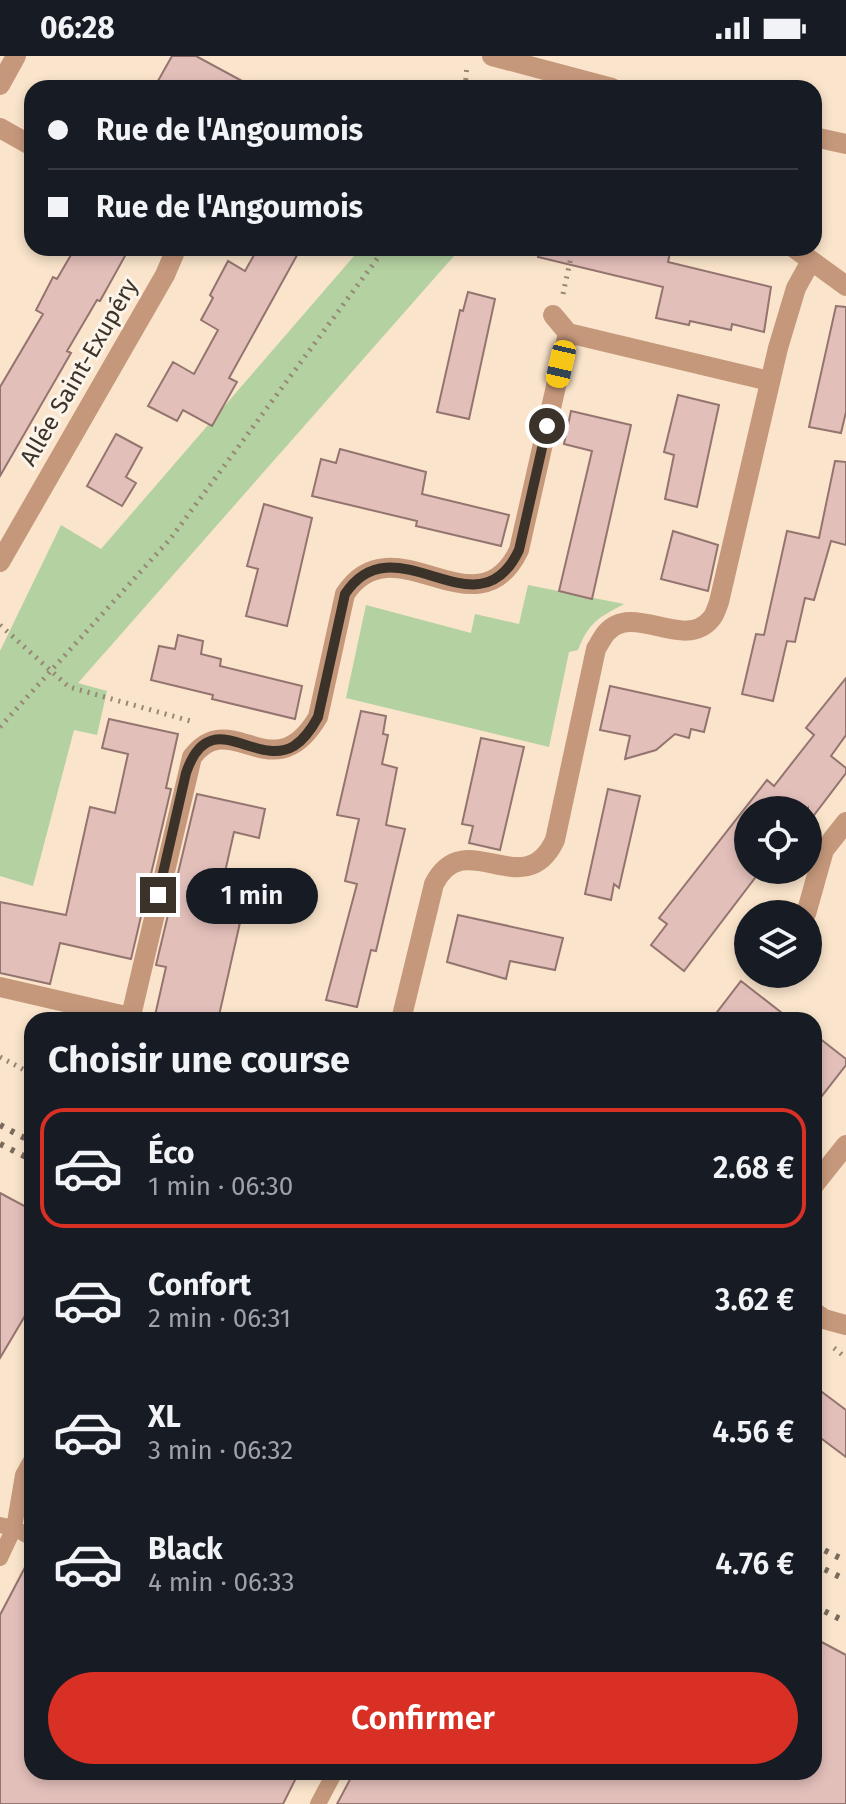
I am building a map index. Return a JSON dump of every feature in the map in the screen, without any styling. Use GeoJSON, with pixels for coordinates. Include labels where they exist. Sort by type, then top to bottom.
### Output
{"type":"FeatureCollection","features":[{"type":"Feature","properties":{"kind":"street"},"geometry":{"type":"LineString","coordinates":[[0,85],[16,56]]}},
{"type":"Feature","properties":{"kind":"street"},"geometry":{"type":"LineString","coordinates":[[504,57],[567,80]]}},
{"type":"Feature","properties":{"kind":"street"},"geometry":{"type":"LineString","coordinates":[[0,128],[24,142]]}},
{"type":"Feature","properties":{"kind":"street"},"geometry":{"type":"LineString","coordinates":[[822,139],[846,144]]}},
{"type":"Feature","properties":{"kind":"street","name":"Allée Saint-Exupéry"},"geometry":{"type":"LineString","coordinates":[[0,562],[173,256]]}},
{"type":"Feature","properties":{"kind":"street"},"geometry":{"type":"LineString","coordinates":[[804,256],[846,286]]}},
{"type":"Feature","properties":{"kind":"street"},"geometry":{"type":"LineString","coordinates":[[403,1012],[434,884],[440,871],[454,861],[469,859],[518,869],[535,864],[548,853],[555,840],[596,649],[606,632],[620,623],[637,622],[681,631],[698,628],[712,619],[719,602],[769,381],[796,288],[811,261]]}},
{"type":"Feature","properties":{"kind":"street"},"geometry":{"type":"LineString","coordinates":[[132,1012],[186,773],[199,747],[209,741],[227,739],[272,750],[292,747],[309,733],[318,717],[345,594],[355,579],[374,568],[398,568],[467,585],[486,584],[501,577],[512,565],[519,550],[559,323],[769,381]]}},
{"type":"Feature","properties":{"kind":"street"},"geometry":{"type":"LineString","coordinates":[[810,900],[824,850],[846,822]]}},
{"type":"Feature","properties":{"kind":"street"},"geometry":{"type":"LineString","coordinates":[[0,987],[102,1012]]}},
{"type":"Feature","properties":{"kind":"street"},"geometry":{"type":"LineString","coordinates":[[822,1175],[846,1145]]}},
{"type":"Feature","properties":{"kind":"street"},"geometry":{"type":"LineString","coordinates":[[822,1318],[846,1325]]}},
{"type":"Feature","properties":{"kind":"lane"},"geometry":{"type":"LineString","coordinates":[[0,1558],[24,1473]]}},
{"type":"Feature","properties":{"kind":"lane"},"geometry":{"type":"LineString","coordinates":[[318,1804],[331,1780]]}},
{"type":"Feature","properties":{"kind":"path"},"geometry":{"type":"LineString","coordinates":[[466,80],[468,56]]}},
{"type":"Feature","properties":{"kind":"path"},"geometry":{"type":"LineString","coordinates":[[0,727],[171,538],[379,256]]}},
{"type":"Feature","properties":{"kind":"path"},"geometry":{"type":"LineString","coordinates":[[559,323],[572,256]]}},
{"type":"Feature","properties":{"kind":"path"},"geometry":{"type":"LineString","coordinates":[[0,625],[77,690],[194,722],[209,741]]}},
{"type":"Feature","properties":{"kind":"path"},"geometry":{"type":"LineString","coordinates":[[0,1057],[24,1070]]}},
{"type":"Feature","properties":{"kind":"green space"},"geometry":{"type":"Polygon","coordinates":[[[354,256],[454,256],[78,683],[107,691],[97,735],[74,730],[33,886],[0,876],[0,651],[61,525],[101,549],[354,256]]]}},
{"type":"Feature","properties":{"kind":"green space"},"geometry":{"type":"Polygon","coordinates":[[[528,585],[624,604],[595,622],[578,650],[569,652],[549,747],[346,698],[366,605],[471,633],[475,614],[519,624],[528,585]]]}},
{"type":"Feature","properties":{"kind":"building"},"geometry":{"type":"Polygon","coordinates":[[[172,56],[196,56],[240,80],[158,80],[172,56]]]}},
{"type":"Feature","properties":{"kind":"building"},"geometry":{"type":"Polygon","coordinates":[[[70,256],[125,256],[67,351],[71,353],[0,476],[0,387],[43,314],[36,310],[53,277],[57,279],[70,256]]]}},
{"type":"Feature","properties":{"kind":"building"},"geometry":{"type":"Polygon","coordinates":[[[253,256],[297,256],[229,378],[237,382],[212,426],[183,410],[177,421],[148,406],[173,362],[194,374],[218,330],[201,320],[228,261],[245,271],[253,256]]]}},
{"type":"Feature","properties":{"kind":"building"},"geometry":{"type":"Polygon","coordinates":[[[669,256],[668,262],[771,287],[764,332],[732,324],[731,330],[690,321],[689,325],[656,318],[663,287],[538,257],[669,256]]]}},
{"type":"Feature","properties":{"kind":"building"},"geometry":{"type":"Polygon","coordinates":[[[468,292],[495,299],[469,419],[437,412],[460,310],[463,311],[468,292]]]}},
{"type":"Feature","properties":{"kind":"building"},"geometry":{"type":"Polygon","coordinates":[[[836,306],[846,307],[846,412],[841,433],[809,427],[836,306]]]}},
{"type":"Feature","properties":{"kind":"building"},"geometry":{"type":"Polygon","coordinates":[[[678,395],[719,405],[697,507],[665,499],[674,455],[664,452],[678,395]]]}},
{"type":"Feature","properties":{"kind":"building"},"geometry":{"type":"Polygon","coordinates":[[[571,411],[631,425],[592,599],[559,591],[592,451],[564,444],[571,411]]]}},
{"type":"Feature","properties":{"kind":"building"},"geometry":{"type":"Polygon","coordinates":[[[116,434],[142,448],[126,477],[136,483],[122,506],[87,486],[116,434]]]}},
{"type":"Feature","properties":{"kind":"building"},"geometry":{"type":"Polygon","coordinates":[[[340,449],[426,472],[422,494],[509,515],[501,546],[416,526],[417,521],[312,496],[321,459],[336,463],[340,449]]]}},
{"type":"Feature","properties":{"kind":"building"},"geometry":{"type":"Polygon","coordinates":[[[835,461],[846,462],[846,545],[831,541],[814,600],[805,598],[795,642],[787,641],[773,701],[742,694],[756,634],[764,635],[787,531],[819,538],[835,461]]]}},
{"type":"Feature","properties":{"kind":"building"},"geometry":{"type":"Polygon","coordinates":[[[264,504],[312,518],[287,626],[246,616],[258,569],[247,566],[264,504]]]}},
{"type":"Feature","properties":{"kind":"building"},"geometry":{"type":"Polygon","coordinates":[[[673,531],[718,545],[708,591],[661,579],[673,531]]]}},
{"type":"Feature","properties":{"kind":"building"},"geometry":{"type":"Polygon","coordinates":[[[178,635],[203,641],[201,654],[221,659],[220,666],[302,686],[295,719],[151,680],[159,646],[175,649],[178,635]]]}},
{"type":"Feature","properties":{"kind":"building"},"geometry":{"type":"Polygon","coordinates":[[[846,678],[846,735],[831,756],[846,768],[846,773],[822,805],[822,796],[754,796],[767,780],[774,786],[814,735],[806,728],[846,678]]]}},
{"type":"Feature","properties":{"kind":"building"},"geometry":{"type":"Polygon","coordinates":[[[610,686],[710,708],[704,732],[691,729],[689,738],[675,734],[656,750],[625,759],[630,736],[600,730],[610,686]]]}},
{"type":"Feature","properties":{"kind":"building"},"geometry":{"type":"Polygon","coordinates":[[[361,711],[386,716],[383,734],[388,735],[382,764],[397,768],[386,825],[405,829],[376,951],[371,950],[357,1007],[326,1000],[357,884],[345,881],[359,819],[337,815],[361,711]]]}},
{"type":"Feature","properties":{"kind":"building"},"geometry":{"type":"Polygon","coordinates":[[[109,719],[178,734],[166,788],[171,789],[131,959],[60,943],[50,984],[0,973],[0,902],[66,915],[90,807],[115,813],[128,754],[102,748],[109,719]]]}},
{"type":"Feature","properties":{"kind":"building"},"geometry":{"type":"Polygon","coordinates":[[[481,738],[524,747],[500,850],[469,843],[473,826],[462,824],[481,738]]]}},
{"type":"Feature","properties":{"kind":"building"},"geometry":{"type":"Polygon","coordinates":[[[608,789],[640,796],[619,888],[614,884],[611,900],[585,894],[608,789]]]}},
{"type":"Feature","properties":{"kind":"building"},"geometry":{"type":"Polygon","coordinates":[[[197,794],[265,809],[259,838],[234,832],[221,890],[246,896],[220,1012],[156,1012],[166,967],[156,965],[197,794]]]}},
{"type":"Feature","properties":{"kind":"building"},"geometry":{"type":"Polygon","coordinates":[[[734,822],[734,884],[750,884],[738,900],[734,900],[734,905],[684,971],[651,945],[667,924],[659,918],[734,822]]]}},
{"type":"Feature","properties":{"kind":"building"},"geometry":{"type":"Polygon","coordinates":[[[458,915],[563,938],[555,970],[510,961],[506,979],[447,962],[458,915]]]}},
{"type":"Feature","properties":{"kind":"building"},"geometry":{"type":"Polygon","coordinates":[[[736,988],[750,988],[781,1012],[717,1012],[736,988]]]}},
{"type":"Feature","properties":{"kind":"building"},"geometry":{"type":"Polygon","coordinates":[[[822,1040],[846,1059],[846,1065],[822,1096],[822,1040]]]}},
{"type":"Feature","properties":{"kind":"building"},"geometry":{"type":"Polygon","coordinates":[[[0,1193],[24,1206],[24,1318],[0,1358],[0,1193]]]}},
{"type":"Feature","properties":{"kind":"building"},"geometry":{"type":"Polygon","coordinates":[[[822,1392],[846,1410],[846,1457],[822,1439],[822,1392]]]}},
{"type":"Feature","properties":{"kind":"building"},"geometry":{"type":"Polygon","coordinates":[[[24,1569],[24,1780],[295,1780],[283,1804],[0,1804],[0,1615],[24,1569]]]}},
{"type":"Feature","properties":{"kind":"building"},"geometry":{"type":"Polygon","coordinates":[[[822,1642],[846,1655],[846,1804],[337,1804],[350,1780],[822,1780],[822,1642]]]}},
{"type":"Feature","properties":{"kind":"railway"},"geometry":{"type":"LineString","coordinates":[[0,1125],[24,1138]]}},
{"type":"Feature","properties":{"kind":"railway"},"geometry":{"type":"LineString","coordinates":[[0,1144],[24,1156]]}},
{"type":"Feature","properties":{"kind":"railway"},"geometry":{"type":"LineString","coordinates":[[822,1549],[846,1561]]}},
{"type":"Feature","properties":{"kind":"railway"},"geometry":{"type":"LineString","coordinates":[[822,1568],[846,1580]]}},
{"type":"Feature","properties":{"kind":"railway"},"geometry":{"type":"LineString","coordinates":[[822,1610],[846,1622]]}},
{"type":"Feature","properties":{"kind":"route"},"geometry":{"type":"LineString","coordinates":[[158,895],[186,773],[199,747],[216,739],[227,739],[272,750],[292,747],[309,733],[318,717],[345,594],[355,579],[374,568],[398,568],[467,585],[486,584],[501,577],[512,565],[519,550],[547,426]]}}]}
